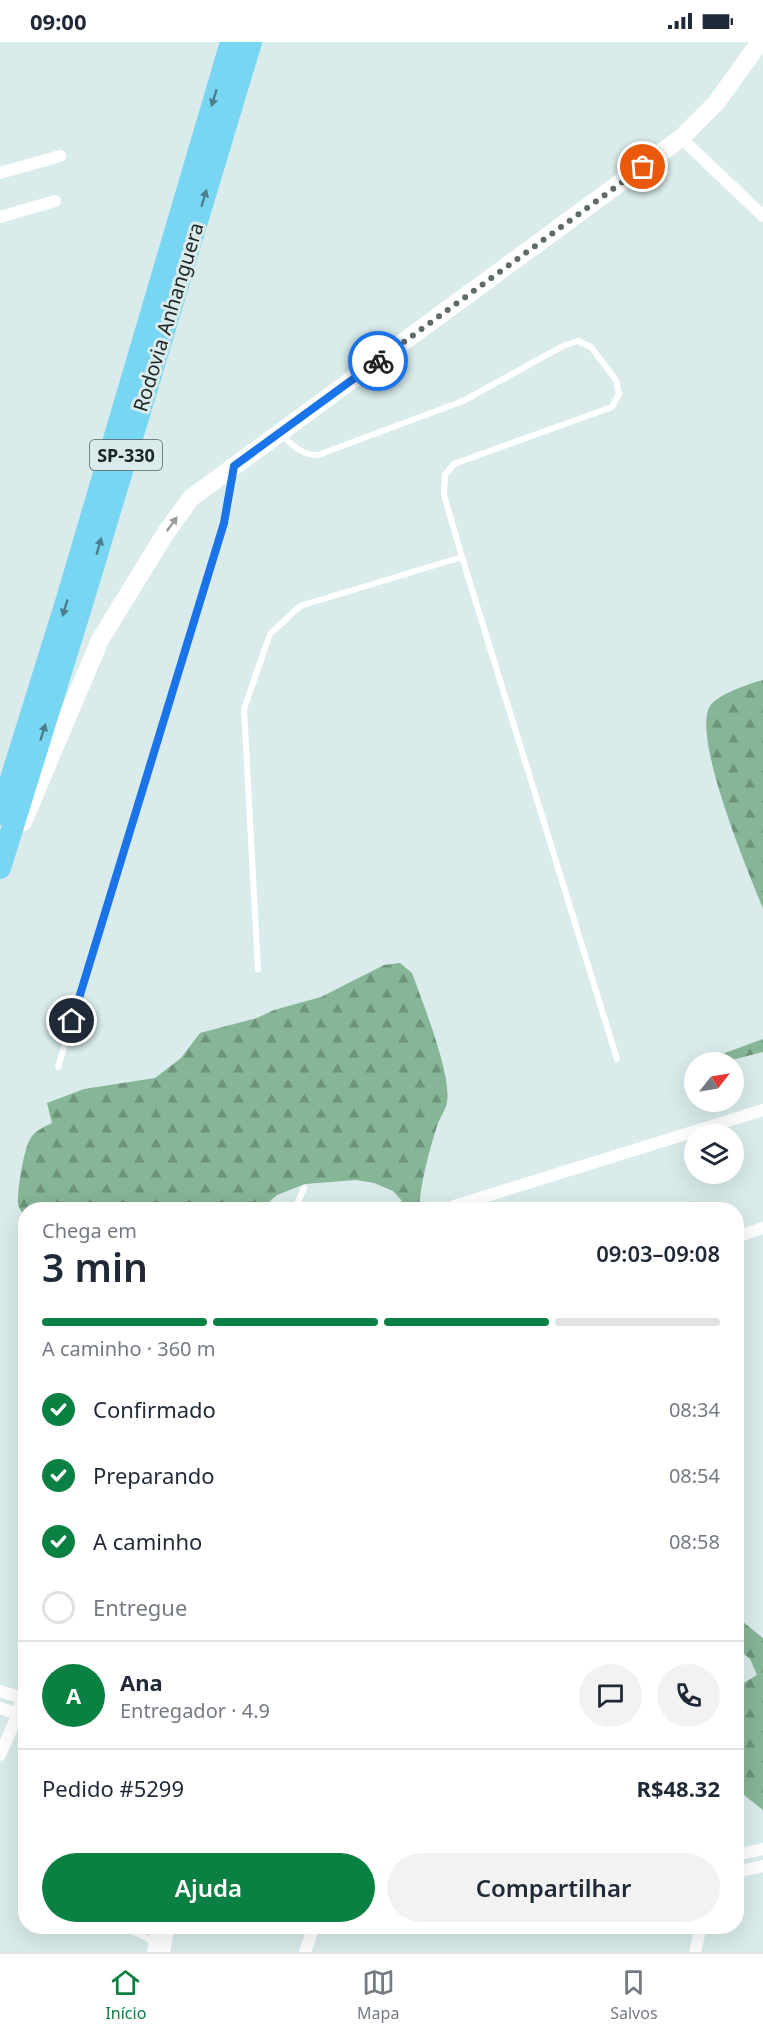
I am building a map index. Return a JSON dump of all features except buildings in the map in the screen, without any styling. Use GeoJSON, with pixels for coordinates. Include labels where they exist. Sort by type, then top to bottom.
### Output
{"type":"FeatureCollection","features":[{"type":"Feature","properties":{"kind":"highway","name":"Rodovia Anhanguera"},"geometry":{"type":"LineString","coordinates":[[0,814],[67,599],[231,42]]}},
{"type":"Feature","properties":{"kind":"highway","name":"Rodovia Anhanguera"},"geometry":{"type":"LineString","coordinates":[[0,868],[251,42]]}},
{"type":"Feature","properties":{"kind":"main road"},"geometry":{"type":"LineString","coordinates":[[0,878],[100,640],[165,534],[192,498],[681,138],[716,103],[760,42]]}},
{"type":"Feature","properties":{"kind":"street"},"geometry":{"type":"LineString","coordinates":[[681,138],[763,216]]}},
{"type":"Feature","properties":{"kind":"street"},"geometry":{"type":"LineString","coordinates":[[0,173],[60,156]]}},
{"type":"Feature","properties":{"kind":"street"},"geometry":{"type":"LineString","coordinates":[[0,217],[55,201]]}},
{"type":"Feature","properties":{"kind":"street"},"geometry":{"type":"LineString","coordinates":[[467,1202],[763,1110]]}},
{"type":"Feature","properties":{"kind":"street"},"geometry":{"type":"LineString","coordinates":[[744,1234],[763,1228]]}},
{"type":"Feature","properties":{"kind":"street"},"geometry":{"type":"LineString","coordinates":[[0,1691],[18,1697]]}},
{"type":"Feature","properties":{"kind":"street"},"geometry":{"type":"LineString","coordinates":[[0,1708],[18,1713]]}},
{"type":"Feature","properties":{"kind":"street"},"geometry":{"type":"LineString","coordinates":[[0,1755],[18,1721]]}},
{"type":"Feature","properties":{"kind":"street"},"geometry":{"type":"LineString","coordinates":[[744,1853],[763,1849]]}},
{"type":"Feature","properties":{"kind":"street"},"geometry":{"type":"LineString","coordinates":[[744,1870],[763,1866]]}},
{"type":"Feature","properties":{"kind":"street"},"geometry":{"type":"LineString","coordinates":[[157,1949],[158,1934]]}},
{"type":"Feature","properties":{"kind":"street"},"geometry":{"type":"LineString","coordinates":[[157,1949],[165,1934]]}},
{"type":"Feature","properties":{"kind":"street"},"geometry":{"type":"LineString","coordinates":[[305,1952],[311,1934]]}},
{"type":"Feature","properties":{"kind":"street"},"geometry":{"type":"LineString","coordinates":[[695,1952],[699,1934]]}},
{"type":"Feature","properties":{"kind":"lane"},"geometry":{"type":"LineString","coordinates":[[279,433],[301,452],[318,455],[464,401],[563,346],[578,341],[591,347],[616,380],[619,394],[612,407],[454,464],[445,475],[444,495],[617,1059]]}},
{"type":"Feature","properties":{"kind":"lane"},"geometry":{"type":"LineString","coordinates":[[58,1067],[224,523],[234,466]]}},
{"type":"Feature","properties":{"kind":"lane"},"geometry":{"type":"LineString","coordinates":[[258,969],[244,709],[270,634],[300,606],[462,557]]}},
{"type":"Feature","properties":{"kind":"lane"},"geometry":{"type":"LineString","coordinates":[[298,1202],[304,1188]]}},
{"type":"Feature","properties":{"kind":"lane"},"geometry":{"type":"LineString","coordinates":[[138,1934],[147,1938],[157,1949]]}},
{"type":"Feature","properties":{"kind":"green space"},"geometry":{"type":"Polygon","coordinates":[[[763,680],[763,908],[724,806],[708,745],[706,722],[710,706],[719,698],[763,680]]]}},
{"type":"Feature","properties":{"kind":"green space"},"geometry":{"type":"Polygon","coordinates":[[[400,963],[412,973],[445,1074],[446,1105],[438,1123],[426,1166],[420,1202],[402,1202],[393,1191],[374,1183],[356,1180],[305,1184],[277,1195],[269,1202],[18,1202],[22,1169],[29,1141],[34,1134],[52,1123],[47,1103],[84,1089],[155,1078],[181,1058],[200,1033],[257,1018],[274,1010],[321,997],[384,965],[400,963]]]}},
{"type":"Feature","properties":{"kind":"green space"},"geometry":{"type":"Polygon","coordinates":[[[763,1039],[763,1052],[744,1057],[744,1052],[727,1052],[763,1039]]]}},
{"type":"Feature","properties":{"kind":"green space"},"geometry":{"type":"Polygon","coordinates":[[[744,1623],[763,1638],[763,1810],[744,1795],[744,1683],[757,1675],[750,1659],[744,1654],[744,1623]]]}},
{"type":"Feature","properties":{"kind":"way so far"},"geometry":{"type":"LineString","coordinates":[[378,361],[643,167]]}},
{"type":"Feature","properties":{"kind":"route"},"geometry":{"type":"LineString","coordinates":[[72,1021],[224,523],[234,466],[378,361]]}}]}
